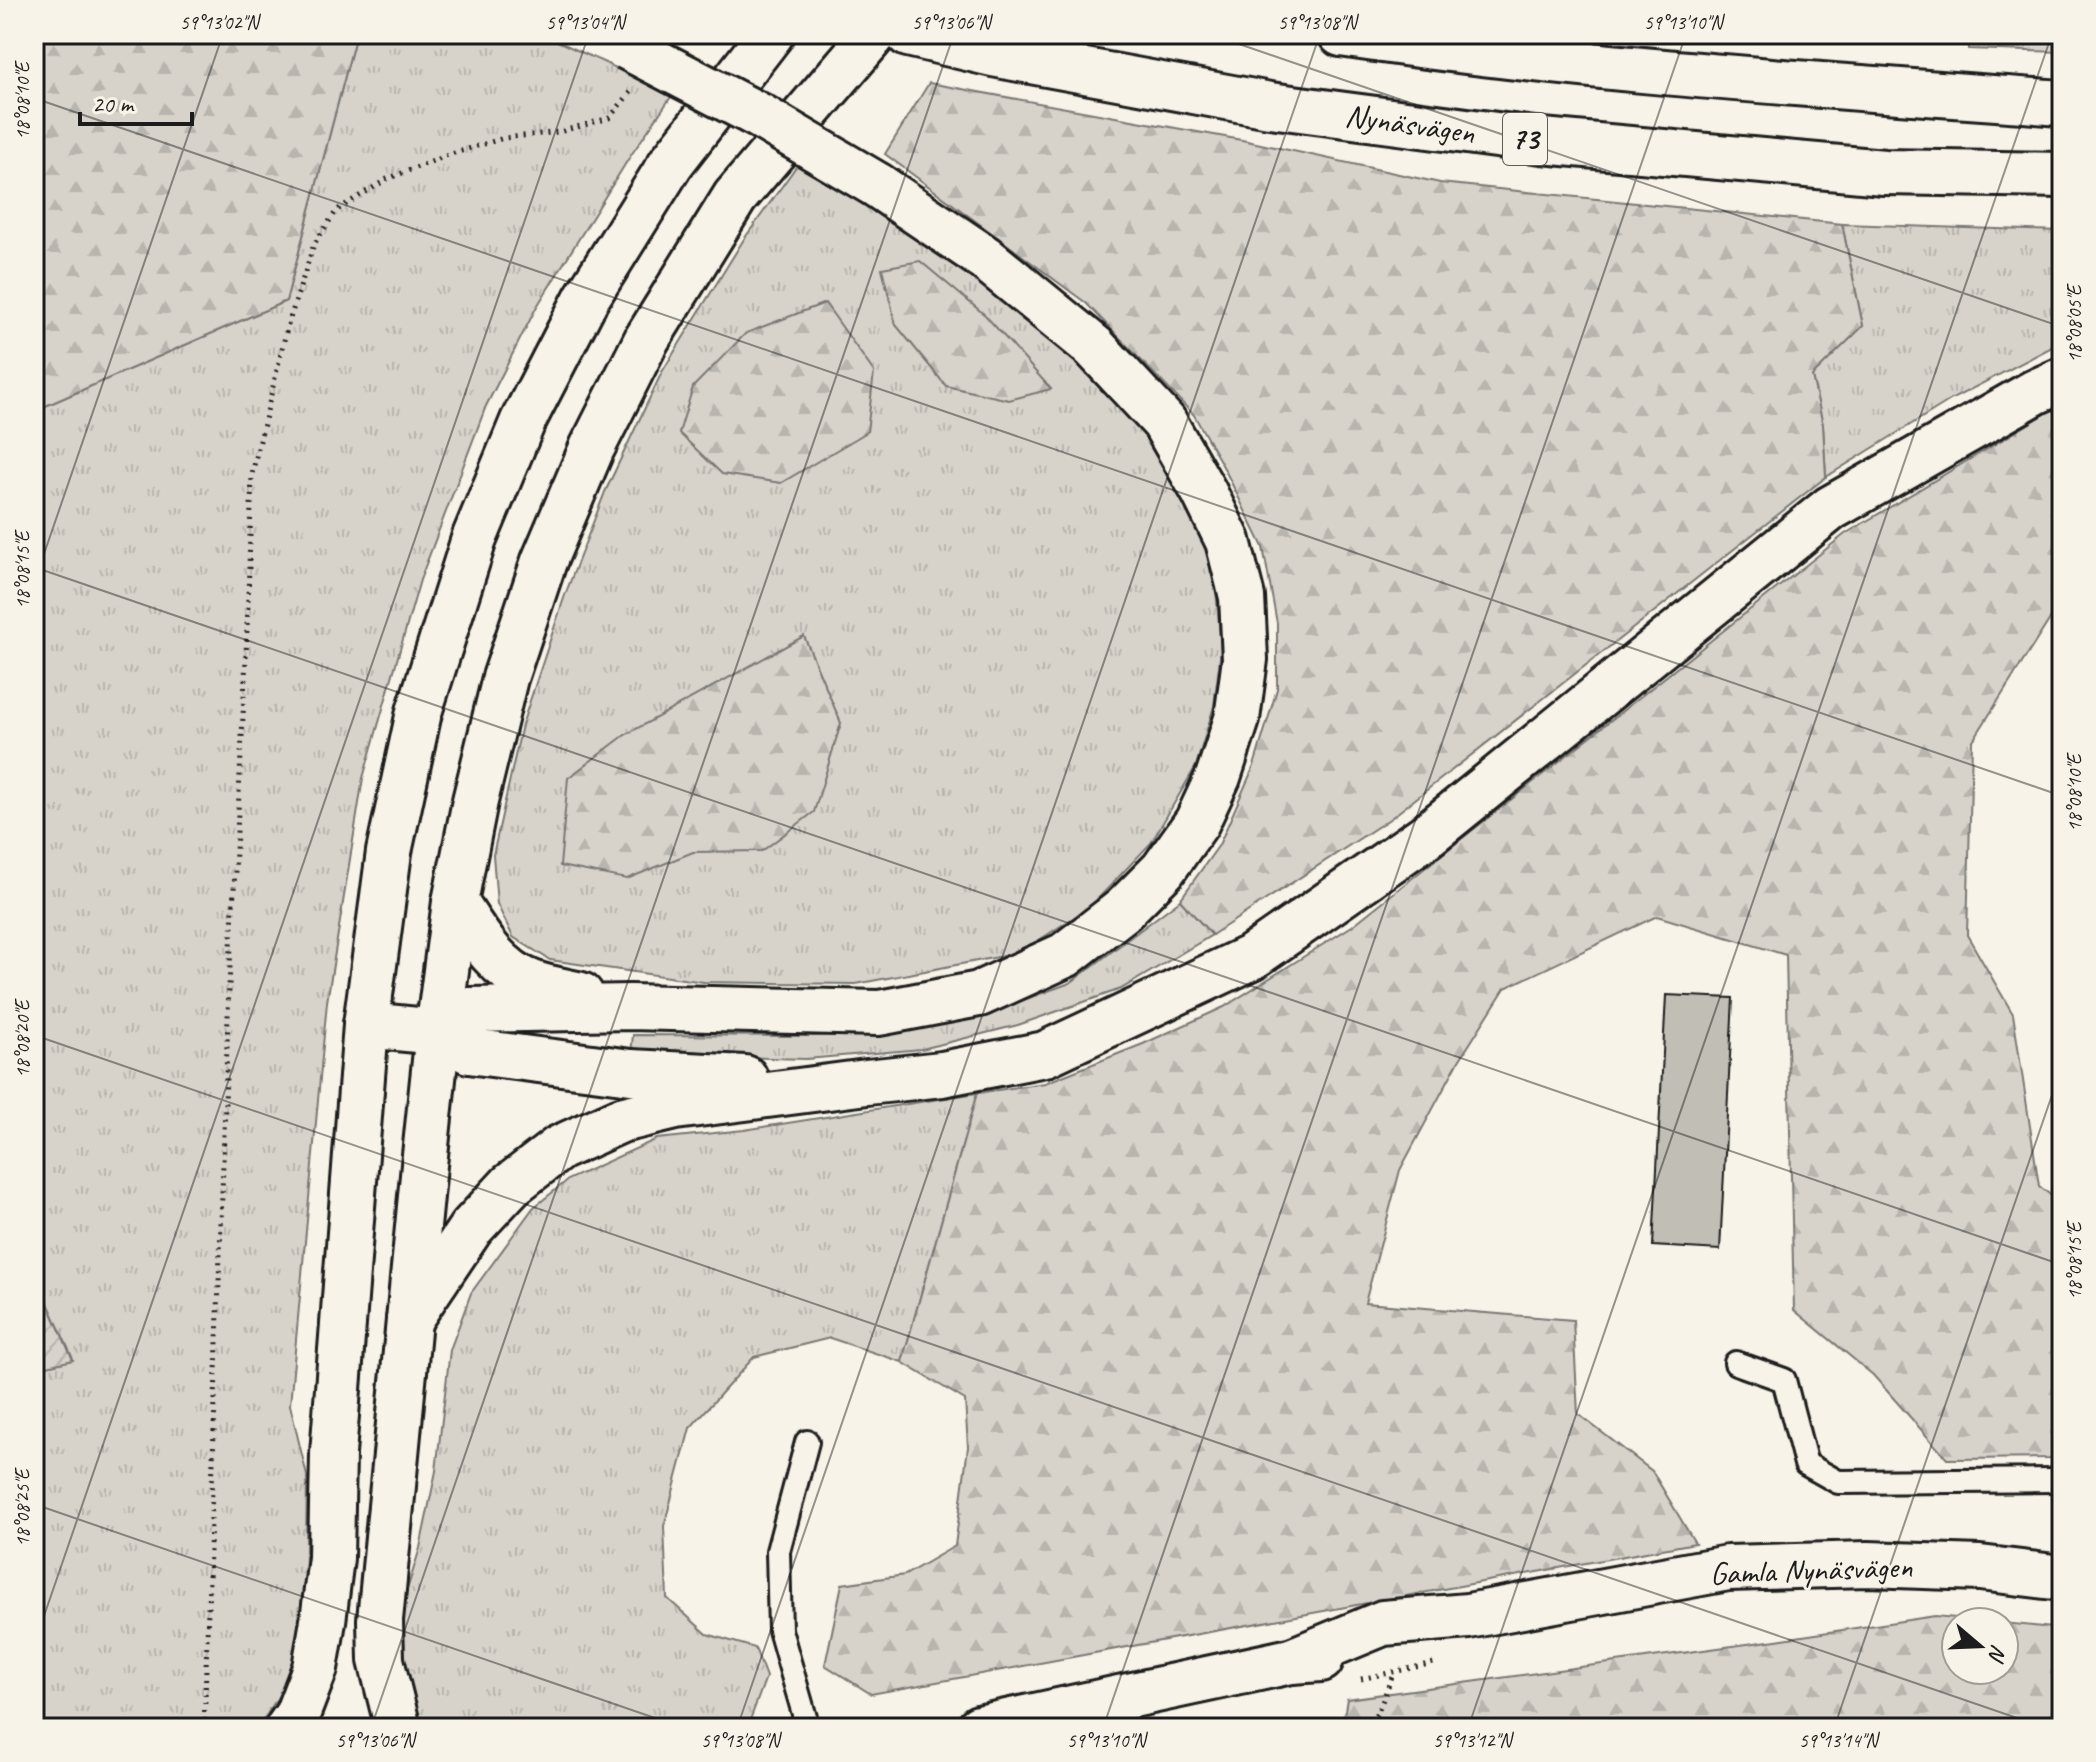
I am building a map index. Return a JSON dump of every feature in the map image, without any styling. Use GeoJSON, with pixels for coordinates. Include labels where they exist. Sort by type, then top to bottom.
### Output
{"type":"FeatureCollection","features":[{"type":"Feature","properties":{"kind":"main road"},"geometry":{"type":"LineString","coordinates":[[288,1728],[297,1715],[315,1668],[323,1621],[331,1558],[333,1454],[366,1025],[389,852],[419,712],[479,526],[523,421],[586,299],[671,163],[771,34]]}},
{"type":"Feature","properties":{"kind":"main road"},"geometry":{"type":"LineString","coordinates":[[398,1728],[381,1660],[380,1620],[438,1032],[455,902],[475,801],[505,678],[544,561],[592,448],[647,339],[735,197],[874,34]]}},
{"type":"Feature","properties":{"kind":"main road","name":"Nynäsvägen"},"geometry":{"type":"LineString","coordinates":[[908,34],[993,54],[1270,105],[1542,141],[1884,172],[2062,175]]}},
{"type":"Feature","properties":{"kind":"main road"},"geometry":{"type":"LineString","coordinates":[[1341,34],[1435,48],[1701,77],[2062,103]]}},
{"type":"Feature","properties":{"kind":"main road"},"geometry":{"type":"LineString","coordinates":[[438,1032],[453,1018],[469,1010],[630,1007],[879,1013],[979,994],[1065,955],[1123,910],[1163,870],[1197,822],[1218,777],[1237,719],[1245,659],[1242,597],[1228,541],[1164,422],[1094,347],[985,258],[877,185],[760,116],[624,54]]}},
{"type":"Feature","properties":{"kind":"main road"},"geometry":{"type":"LineString","coordinates":[[409,1320],[471,1228],[511,1185],[559,1148],[621,1120],[675,1107],[942,1074],[1045,1054],[1252,957],[1426,836],[1831,508],[2035,392],[2062,380]]}},
{"type":"Feature","properties":{"kind":"main road"},"geometry":{"type":"LineString","coordinates":[[455,902],[484,945],[513,973],[532,983],[630,1007]]}},
{"type":"Feature","properties":{"kind":"main road"},"geometry":{"type":"LineString","coordinates":[[366,1025],[438,1032],[469,1051],[631,1072],[867,1082]]}},
{"type":"Feature","properties":{"kind":"main road","name":"Gamla Nynäsvägen"},"geometry":{"type":"LineString","coordinates":[[979,1728],[1291,1661],[1389,1654],[1468,1616],[1728,1568],[1868,1564],[1980,1568],[2062,1578]]}},
{"type":"Feature","properties":{"kind":"lane"},"geometry":{"type":"LineString","coordinates":[[1736,1363],[1784,1380],[1806,1464],[1838,1482],[2062,1480]]}},
{"type":"Feature","properties":{"kind":"lane"},"geometry":{"type":"LineString","coordinates":[[807,1442],[778,1551],[780,1630],[808,1728]]}},
{"type":"Feature","properties":{"kind":"path"},"geometry":{"type":"LineString","coordinates":[[204,1728],[229,1001],[252,474],[287,328],[314,244],[337,210],[387,179],[451,154],[504,138],[559,132],[609,118],[624,54]]}},
{"type":"Feature","properties":{"kind":"path"},"geometry":{"type":"LineString","coordinates":[[1348,1681],[1439,1662]]}},
{"type":"Feature","properties":{"kind":"path"},"geometry":{"type":"LineString","coordinates":[[1365,1728],[1378,1712],[1393,1673]]}},
{"type":"Feature","properties":{"kind":"green space"},"geometry":{"type":"Polygon","coordinates":[[[34,34],[356,34],[286,301],[34,411],[34,34]]]}},
{"type":"Feature","properties":{"kind":"green space"},"geometry":{"type":"Polygon","coordinates":[[[356,34],[542,34],[673,94],[629,158],[536,308],[486,406],[420,580],[363,778],[327,1002],[290,1405],[307,1476],[305,1614],[289,1680],[258,1728],[34,1728],[34,1369],[73,1359],[34,1272],[34,411],[286,301],[356,34]]]}},
{"type":"Feature","properties":{"kind":"green space"},"geometry":{"type":"Polygon","coordinates":[[[2062,34],[2062,52],[1968,49],[1968,35],[2062,34]]]}},
{"type":"Feature","properties":{"kind":"green space"},"geometry":{"type":"Polygon","coordinates":[[[929,83],[1247,141],[1440,183],[1842,224],[1863,326],[1812,376],[1823,425],[1826,477],[1391,818],[1212,935],[1180,900],[1219,845],[1254,766],[1277,689],[1277,623],[1263,547],[1194,415],[1086,303],[885,154],[929,83]]]}},
{"type":"Feature","properties":{"kind":"green space"},"geometry":{"type":"Polygon","coordinates":[[[803,157],[889,210],[1038,327],[1103,387],[1160,453],[1193,514],[1215,577],[1221,649],[1214,706],[1196,766],[1151,843],[1090,907],[1019,953],[856,984],[704,982],[550,960],[513,937],[497,904],[493,855],[522,725],[565,595],[605,492],[662,372],[744,239],[803,157]]]}},
{"type":"Feature","properties":{"kind":"green space"},"geometry":{"type":"Polygon","coordinates":[[[1842,224],[2062,231],[2062,342],[1952,399],[1826,477],[1823,425],[1812,376],[1863,326],[1842,224]]]}},
{"type":"Feature","properties":{"kind":"green space"},"geometry":{"type":"Polygon","coordinates":[[[920,261],[985,315],[1051,389],[1009,400],[946,386],[896,325],[882,268],[920,261]]]}},
{"type":"Feature","properties":{"kind":"green space"},"geometry":{"type":"Polygon","coordinates":[[[825,303],[874,372],[867,432],[781,483],[722,474],[679,433],[693,387],[746,333],[825,303]]]}},
{"type":"Feature","properties":{"kind":"green space"},"geometry":{"type":"Polygon","coordinates":[[[2062,404],[2062,600],[1972,742],[1967,935],[2013,1014],[2039,1186],[2062,1204],[2062,1458],[1947,1459],[1873,1375],[1794,1310],[1786,955],[1657,916],[1505,988],[1457,1064],[1400,1170],[1365,1303],[1573,1320],[1578,1414],[1652,1471],[1695,1543],[871,1694],[825,1665],[842,1584],[905,1575],[955,1546],[968,1447],[965,1400],[902,1362],[977,1093],[1045,1083],[1143,1044],[1224,1007],[1352,926],[1845,534],[2062,404]]]}},
{"type":"Feature","properties":{"kind":"green space"},"geometry":{"type":"Polygon","coordinates":[[[804,636],[841,723],[814,812],[762,851],[693,852],[627,879],[560,866],[568,778],[625,735],[804,636]]]}},
{"type":"Feature","properties":{"kind":"green space"},"geometry":{"type":"Polygon","coordinates":[[[1180,900],[1212,935],[1121,989],[1018,1025],[922,1049],[806,1059],[631,1054],[633,1035],[816,1036],[912,1030],[996,1010],[1070,983],[1180,900]]]}},
{"type":"Feature","properties":{"kind":"green space"},"geometry":{"type":"Polygon","coordinates":[[[977,1093],[902,1362],[830,1338],[754,1357],[690,1428],[664,1526],[667,1598],[707,1634],[755,1648],[766,1677],[747,1728],[418,1728],[405,1667],[403,1603],[420,1548],[436,1471],[450,1350],[471,1293],[533,1208],[569,1179],[657,1139],[744,1130],[977,1093]]]}},
{"type":"Feature","properties":{"kind":"green space"},"geometry":{"type":"Polygon","coordinates":[[[34,1272],[73,1360],[34,1369],[34,1272]]]}},
{"type":"Feature","properties":{"kind":"green space"},"geometry":{"type":"Polygon","coordinates":[[[1940,1616],[1940,1686],[2020,1686],[2020,1625],[2062,1629],[2062,1728],[1342,1728],[1347,1699],[1940,1616]]]}},
{"type":"Feature","properties":{"kind":"building"},"geometry":{"type":"Polygon","coordinates":[[[1666,995],[1733,998],[1720,1250],[1653,1246],[1666,995]]]}}]}
